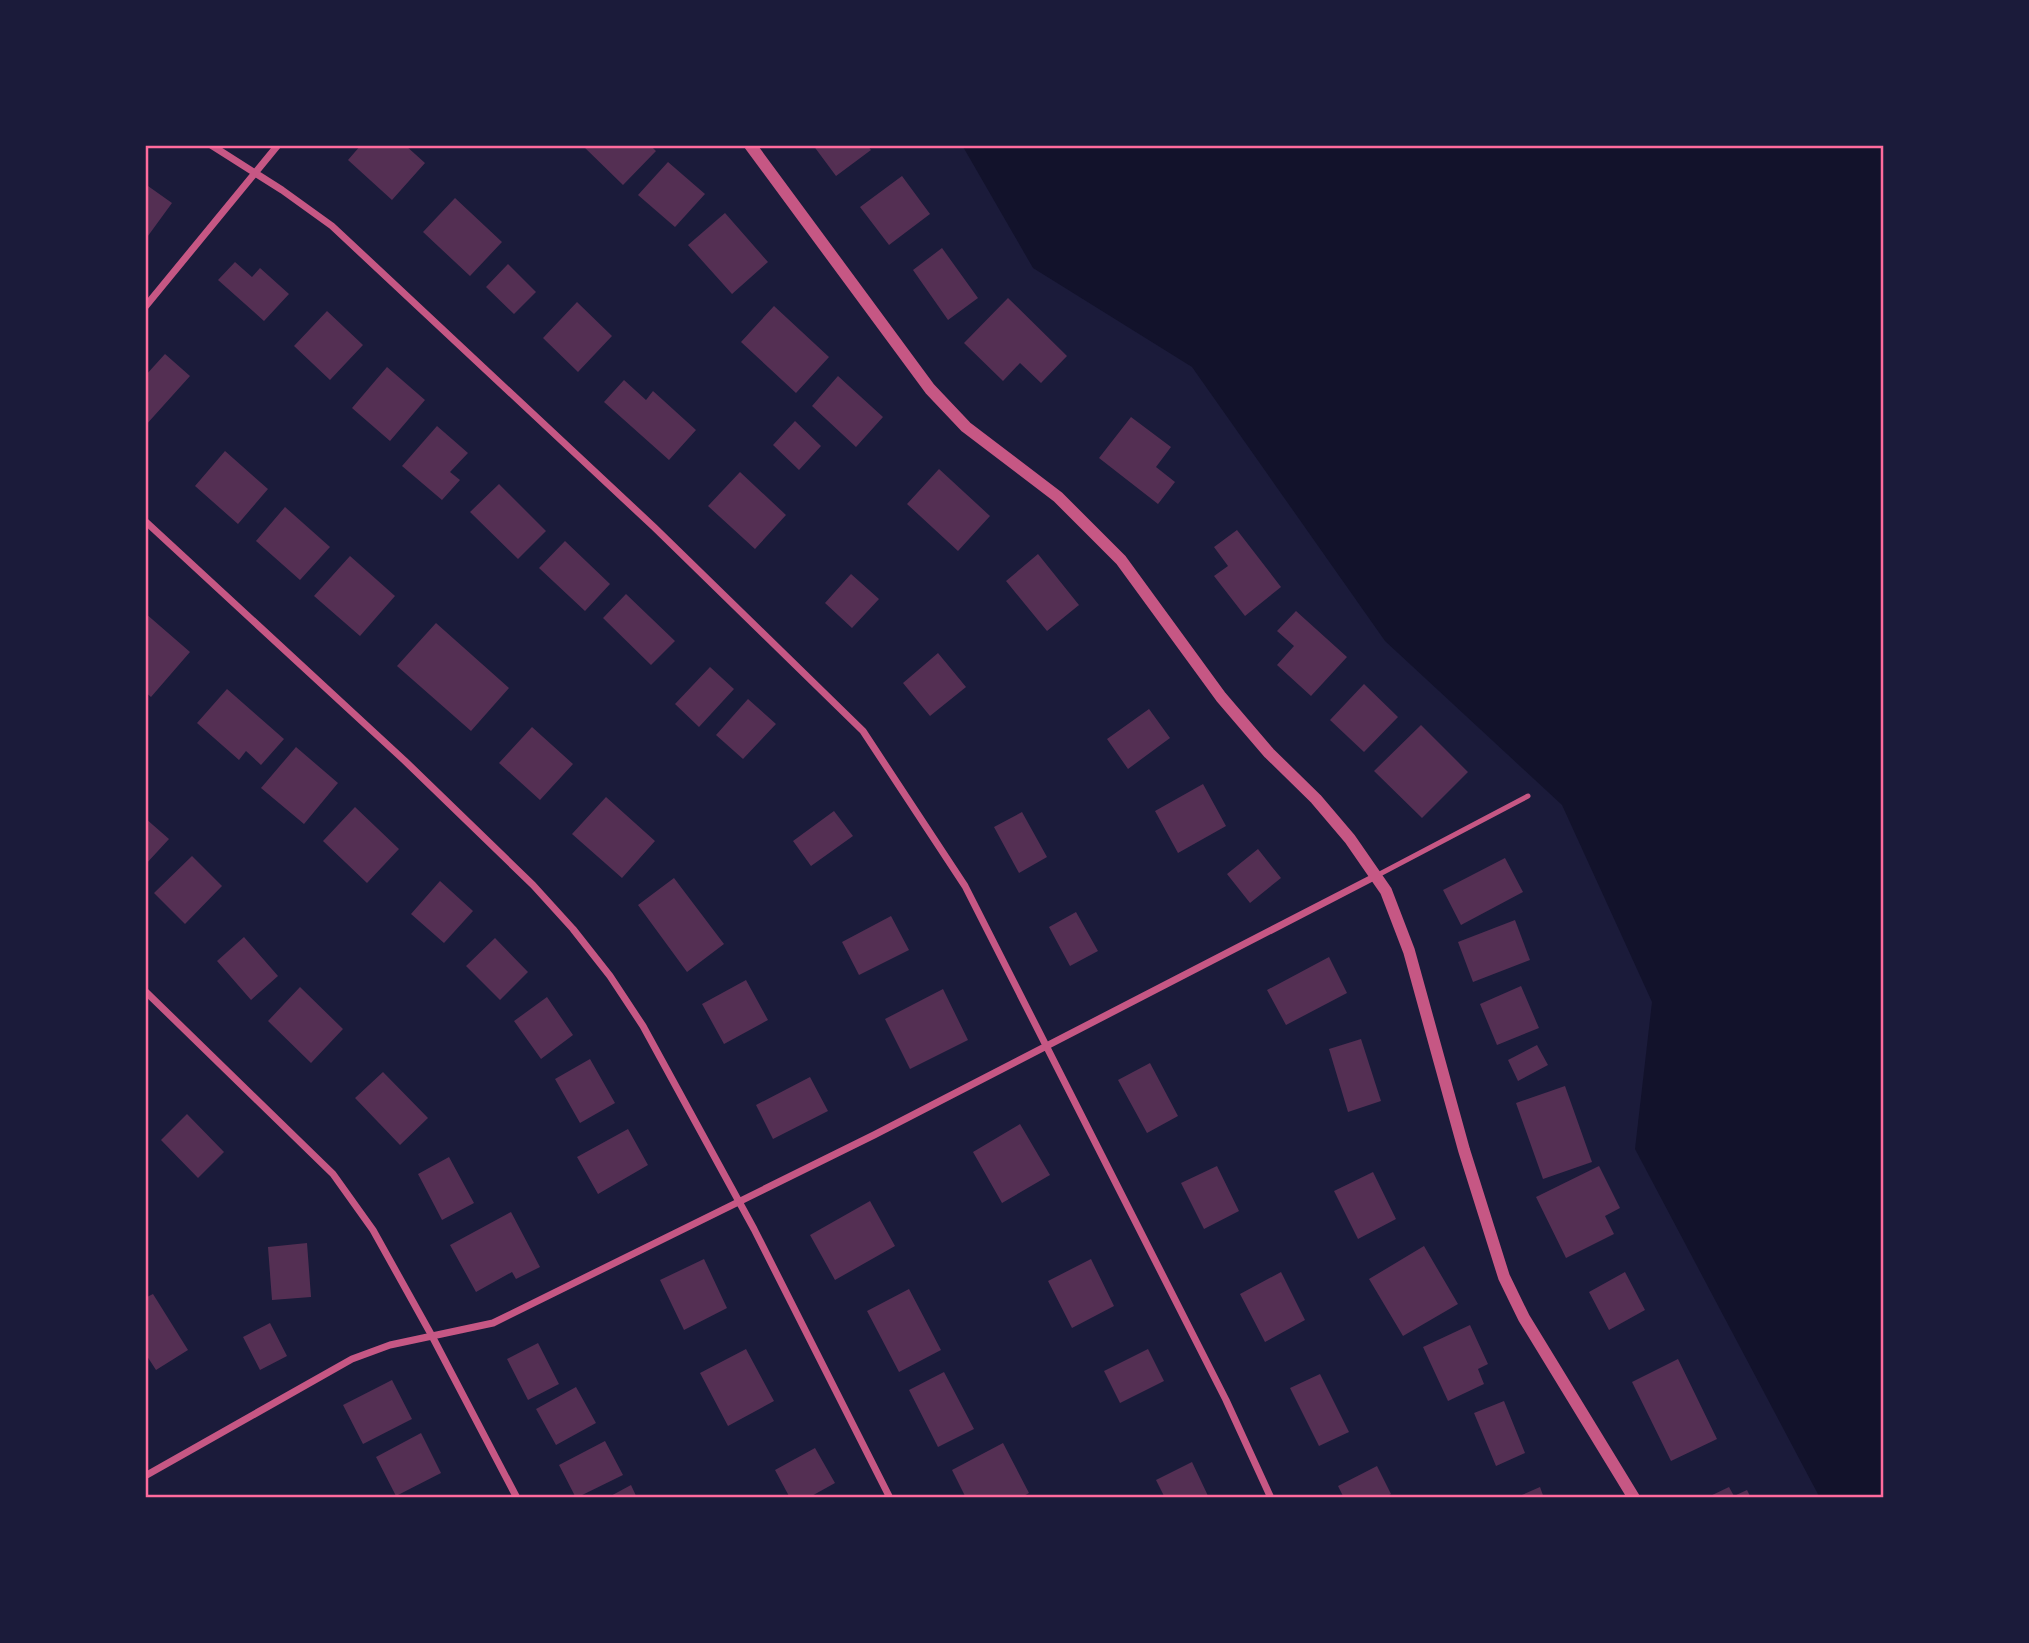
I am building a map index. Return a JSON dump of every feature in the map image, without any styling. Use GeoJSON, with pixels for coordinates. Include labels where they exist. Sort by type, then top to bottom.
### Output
{"type":"FeatureCollection","features":[{"type":"Feature","properties":{"kind":"street"},"geometry":{"type":"LineString","coordinates":[[211,145],[256,172],[332,226],[654,528],[863,732],[965,886],[1226,1400],[1271,1498]]}},
{"type":"Feature","properties":{"kind":"street"},"geometry":{"type":"LineString","coordinates":[[145,307],[278,145]]}},
{"type":"Feature","properties":{"kind":"street"},"geometry":{"type":"LineString","coordinates":[[750,145],[930,389],[966,427],[1058,497],[1121,560],[1221,696],[1269,753],[1316,799],[1350,839],[1387,891],[1409,951],[1464,1150],[1504,1277],[1524,1318],[1634,1498]]}},
{"type":"Feature","properties":{"kind":"street"},"geometry":{"type":"LineString","coordinates":[[145,521],[405,761],[533,885],[573,929],[610,976],[642,1026],[738,1201],[890,1498]]}},
{"type":"Feature","properties":{"kind":"street"},"geometry":{"type":"LineString","coordinates":[[145,1476],[352,1360],[390,1345],[493,1323],[874,1135],[1376,876]]}},
{"type":"Feature","properties":{"kind":"street"},"geometry":{"type":"LineString","coordinates":[[145,990],[333,1174],[373,1230],[517,1498]]}},
{"type":"Feature","properties":{"kind":"lane"},"geometry":{"type":"LineString","coordinates":[[1376,876],[1528,796]]}},
{"type":"Feature","properties":{"kind":"shaded area"},"geometry":{"type":"Polygon","coordinates":[[[962,145],[1884,145],[1884,1498],[1820,1498],[1635,1149],[1652,1002],[1562,805],[1385,641],[1192,367],[1033,268],[962,145]]]}},
{"type":"Feature","properties":{"kind":"building"},"geometry":{"type":"Polygon","coordinates":[[[361,145],[405,145],[425,163],[392,200],[348,160],[361,145]]]}},
{"type":"Feature","properties":{"kind":"building"},"geometry":{"type":"Polygon","coordinates":[[[582,145],[650,145],[656,151],[623,185],[582,145]]]}},
{"type":"Feature","properties":{"kind":"building"},"geometry":{"type":"Polygon","coordinates":[[[813,145],[867,145],[871,150],[836,176],[813,145]]]}},
{"type":"Feature","properties":{"kind":"building"},"geometry":{"type":"Polygon","coordinates":[[[668,162],[705,194],[675,227],[638,195],[668,162]]]}},
{"type":"Feature","properties":{"kind":"building"},"geometry":{"type":"Polygon","coordinates":[[[902,176],[930,214],[889,245],[860,207],[902,176]]]}},
{"type":"Feature","properties":{"kind":"building"},"geometry":{"type":"Polygon","coordinates":[[[148,186],[172,203],[145,240],[145,189],[148,186]]]}},
{"type":"Feature","properties":{"kind":"building"},"geometry":{"type":"Polygon","coordinates":[[[455,198],[502,242],[470,276],[423,232],[455,198]]]}},
{"type":"Feature","properties":{"kind":"building"},"geometry":{"type":"Polygon","coordinates":[[[725,213],[768,262],[732,294],[688,245],[725,213]]]}},
{"type":"Feature","properties":{"kind":"building"},"geometry":{"type":"Polygon","coordinates":[[[942,248],[978,298],[948,320],[913,270],[942,248]]]}},
{"type":"Feature","properties":{"kind":"building"},"geometry":{"type":"Polygon","coordinates":[[[235,262],[252,277],[260,268],[289,294],[264,321],[218,280],[235,262]]]}},
{"type":"Feature","properties":{"kind":"building"},"geometry":{"type":"Polygon","coordinates":[[[508,264],[536,292],[514,314],[486,287],[508,264]]]}},
{"type":"Feature","properties":{"kind":"building"},"geometry":{"type":"Polygon","coordinates":[[[1008,298],[1067,356],[1041,383],[1020,363],[1003,381],[964,343],[1008,298]]]}},
{"type":"Feature","properties":{"kind":"building"},"geometry":{"type":"Polygon","coordinates":[[[577,302],[612,336],[578,372],[543,338],[577,302]]]}},
{"type":"Feature","properties":{"kind":"building"},"geometry":{"type":"Polygon","coordinates":[[[774,306],[829,357],[796,393],[741,342],[774,306]]]}},
{"type":"Feature","properties":{"kind":"building"},"geometry":{"type":"Polygon","coordinates":[[[327,311],[363,345],[330,380],[294,346],[327,311]]]}},
{"type":"Feature","properties":{"kind":"building"},"geometry":{"type":"Polygon","coordinates":[[[165,354],[190,376],[145,426],[145,376],[165,354]]]}},
{"type":"Feature","properties":{"kind":"building"},"geometry":{"type":"Polygon","coordinates":[[[387,367],[425,400],[390,441],[352,408],[387,367]]]}},
{"type":"Feature","properties":{"kind":"building"},"geometry":{"type":"Polygon","coordinates":[[[838,376],[883,417],[856,447],[812,406],[838,376]]]}},
{"type":"Feature","properties":{"kind":"building"},"geometry":{"type":"Polygon","coordinates":[[[624,380],[646,400],[653,391],[696,430],[669,460],[604,402],[624,380]]]}},
{"type":"Feature","properties":{"kind":"building"},"geometry":{"type":"Polygon","coordinates":[[[1131,417],[1171,447],[1156,467],[1175,482],[1158,504],[1099,458],[1131,417]]]}},
{"type":"Feature","properties":{"kind":"building"},"geometry":{"type":"Polygon","coordinates":[[[795,421],[821,446],[799,470],[773,445],[795,421]]]}},
{"type":"Feature","properties":{"kind":"building"},"geometry":{"type":"Polygon","coordinates":[[[437,426],[468,453],[450,472],[460,480],[442,500],[402,466],[437,426]]]}},
{"type":"Feature","properties":{"kind":"building"},"geometry":{"type":"Polygon","coordinates":[[[225,451],[268,489],[238,524],[195,486],[225,451]]]}},
{"type":"Feature","properties":{"kind":"building"},"geometry":{"type":"Polygon","coordinates":[[[939,469],[990,516],[958,551],[907,504],[939,469]]]}},
{"type":"Feature","properties":{"kind":"building"},"geometry":{"type":"Polygon","coordinates":[[[740,472],[786,515],[755,549],[708,506],[740,472]]]}},
{"type":"Feature","properties":{"kind":"building"},"geometry":{"type":"Polygon","coordinates":[[[499,484],[546,531],[518,559],[470,512],[499,484]]]}},
{"type":"Feature","properties":{"kind":"building"},"geometry":{"type":"Polygon","coordinates":[[[285,507],[330,547],[300,580],[256,541],[285,507]]]}},
{"type":"Feature","properties":{"kind":"building"},"geometry":{"type":"Polygon","coordinates":[[[1237,530],[1281,587],[1245,616],[1214,576],[1228,566],[1214,547],[1237,530]]]}},
{"type":"Feature","properties":{"kind":"building"},"geometry":{"type":"Polygon","coordinates":[[[565,541],[610,584],[585,611],[539,568],[565,541]]]}},
{"type":"Feature","properties":{"kind":"building"},"geometry":{"type":"Polygon","coordinates":[[[1038,554],[1079,605],[1047,631],[1006,581],[1038,554]]]}},
{"type":"Feature","properties":{"kind":"building"},"geometry":{"type":"Polygon","coordinates":[[[350,556],[395,596],[360,636],[314,596],[350,556]]]}},
{"type":"Feature","properties":{"kind":"building"},"geometry":{"type":"Polygon","coordinates":[[[851,574],[879,599],[852,628],[825,603],[851,574]]]}},
{"type":"Feature","properties":{"kind":"building"},"geometry":{"type":"Polygon","coordinates":[[[626,594],[675,641],[651,665],[603,618],[626,594]]]}},
{"type":"Feature","properties":{"kind":"building"},"geometry":{"type":"Polygon","coordinates":[[[1296,611],[1347,657],[1311,696],[1277,665],[1294,646],[1277,631],[1296,611]]]}},
{"type":"Feature","properties":{"kind":"building"},"geometry":{"type":"Polygon","coordinates":[[[145,613],[190,652],[151,697],[145,692],[145,613]]]}},
{"type":"Feature","properties":{"kind":"building"},"geometry":{"type":"Polygon","coordinates":[[[436,623],[509,688],[471,731],[397,666],[436,623]]]}},
{"type":"Feature","properties":{"kind":"building"},"geometry":{"type":"Polygon","coordinates":[[[938,653],[966,687],[930,716],[903,683],[938,653]]]}},
{"type":"Feature","properties":{"kind":"building"},"geometry":{"type":"Polygon","coordinates":[[[710,667],[734,689],[699,727],[675,704],[710,667]]]}},
{"type":"Feature","properties":{"kind":"building"},"geometry":{"type":"Polygon","coordinates":[[[1364,684],[1398,717],[1364,752],[1330,720],[1364,684]]]}},
{"type":"Feature","properties":{"kind":"building"},"geometry":{"type":"Polygon","coordinates":[[[227,689],[284,739],[261,765],[246,751],[239,760],[197,723],[227,689]]]}},
{"type":"Feature","properties":{"kind":"building"},"geometry":{"type":"Polygon","coordinates":[[[748,699],[776,724],[743,759],[716,735],[748,699]]]}},
{"type":"Feature","properties":{"kind":"building"},"geometry":{"type":"Polygon","coordinates":[[[1149,709],[1170,738],[1128,769],[1107,739],[1149,709]]]}},
{"type":"Feature","properties":{"kind":"building"},"geometry":{"type":"Polygon","coordinates":[[[1421,725],[1468,772],[1422,818],[1374,771],[1421,725]]]}},
{"type":"Feature","properties":{"kind":"building"},"geometry":{"type":"Polygon","coordinates":[[[532,727],[573,764],[540,800],[499,763],[532,727]]]}},
{"type":"Feature","properties":{"kind":"building"},"geometry":{"type":"Polygon","coordinates":[[[296,747],[338,783],[304,824],[261,788],[296,747]]]}},
{"type":"Feature","properties":{"kind":"building"},"geometry":{"type":"Polygon","coordinates":[[[1203,784],[1226,826],[1178,853],[1155,811],[1203,784]]]}},
{"type":"Feature","properties":{"kind":"building"},"geometry":{"type":"Polygon","coordinates":[[[606,797],[655,841],[622,878],[572,834],[606,797]]]}},
{"type":"Feature","properties":{"kind":"building"},"geometry":{"type":"Polygon","coordinates":[[[355,807],[399,849],[367,883],[323,841],[355,807]]]}},
{"type":"Feature","properties":{"kind":"building"},"geometry":{"type":"Polygon","coordinates":[[[834,811],[853,836],[811,866],[793,841],[834,811]]]}},
{"type":"Feature","properties":{"kind":"building"},"geometry":{"type":"Polygon","coordinates":[[[1022,812],[1047,857],[1019,873],[994,827],[1022,812]]]}},
{"type":"Feature","properties":{"kind":"building"},"geometry":{"type":"Polygon","coordinates":[[[145,818],[169,839],[145,865],[145,818]]]}},
{"type":"Feature","properties":{"kind":"building"},"geometry":{"type":"Polygon","coordinates":[[[1258,849],[1281,878],[1250,903],[1227,874],[1258,849]]]}},
{"type":"Feature","properties":{"kind":"building"},"geometry":{"type":"Polygon","coordinates":[[[192,856],[222,886],[185,924],[154,893],[192,856]]]}},
{"type":"Feature","properties":{"kind":"building"},"geometry":{"type":"Polygon","coordinates":[[[1505,858],[1523,892],[1461,925],[1443,890],[1505,858]]]}},
{"type":"Feature","properties":{"kind":"building"},"geometry":{"type":"Polygon","coordinates":[[[674,878],[724,944],[687,972],[638,905],[674,878]]]}},
{"type":"Feature","properties":{"kind":"building"},"geometry":{"type":"Polygon","coordinates":[[[440,881],[473,911],[444,943],[411,914],[440,881]]]}},
{"type":"Feature","properties":{"kind":"building"},"geometry":{"type":"Polygon","coordinates":[[[1076,912],[1098,951],[1070,966],[1049,927],[1076,912]]]}},
{"type":"Feature","properties":{"kind":"building"},"geometry":{"type":"Polygon","coordinates":[[[891,916],[909,950],[859,975],[842,942],[891,916]]]}},
{"type":"Feature","properties":{"kind":"building"},"geometry":{"type":"Polygon","coordinates":[[[1515,920],[1530,960],[1473,982],[1458,942],[1515,920]]]}},
{"type":"Feature","properties":{"kind":"building"},"geometry":{"type":"Polygon","coordinates":[[[244,937],[278,976],[251,1000],[217,961],[244,937]]]}},
{"type":"Feature","properties":{"kind":"building"},"geometry":{"type":"Polygon","coordinates":[[[495,938],[528,972],[500,1000],[466,966],[495,938]]]}},
{"type":"Feature","properties":{"kind":"building"},"geometry":{"type":"Polygon","coordinates":[[[1329,957],[1347,993],[1286,1025],[1267,990],[1329,957]]]}},
{"type":"Feature","properties":{"kind":"building"},"geometry":{"type":"Polygon","coordinates":[[[746,980],[768,1020],[724,1044],[702,1004],[746,980]]]}},
{"type":"Feature","properties":{"kind":"building"},"geometry":{"type":"Polygon","coordinates":[[[1521,986],[1539,1028],[1497,1045],[1480,1004],[1521,986]]]}},
{"type":"Feature","properties":{"kind":"building"},"geometry":{"type":"Polygon","coordinates":[[[300,987],[343,1029],[311,1063],[268,1021],[300,987]]]}},
{"type":"Feature","properties":{"kind":"building"},"geometry":{"type":"Polygon","coordinates":[[[943,989],[968,1040],[910,1069],[885,1019],[943,989]]]}},
{"type":"Feature","properties":{"kind":"building"},"geometry":{"type":"Polygon","coordinates":[[[547,997],[573,1035],[541,1059],[514,1021],[547,997]]]}},
{"type":"Feature","properties":{"kind":"building"},"geometry":{"type":"Polygon","coordinates":[[[1361,1039],[1381,1101],[1348,1112],[1329,1049],[1361,1039]]]}},
{"type":"Feature","properties":{"kind":"building"},"geometry":{"type":"Polygon","coordinates":[[[1537,1045],[1548,1065],[1518,1081],[1508,1060],[1537,1045]]]}},
{"type":"Feature","properties":{"kind":"building"},"geometry":{"type":"Polygon","coordinates":[[[590,1059],[615,1103],[580,1123],[555,1079],[590,1059]]]}},
{"type":"Feature","properties":{"kind":"building"},"geometry":{"type":"Polygon","coordinates":[[[1150,1063],[1178,1116],[1147,1133],[1118,1080],[1150,1063]]]}},
{"type":"Feature","properties":{"kind":"building"},"geometry":{"type":"Polygon","coordinates":[[[383,1072],[428,1118],[400,1145],[355,1098],[383,1072]]]}},
{"type":"Feature","properties":{"kind":"building"},"geometry":{"type":"Polygon","coordinates":[[[810,1077],[828,1111],[773,1139],[756,1105],[810,1077]]]}},
{"type":"Feature","properties":{"kind":"building"},"geometry":{"type":"Polygon","coordinates":[[[1565,1086],[1592,1162],[1543,1179],[1516,1103],[1565,1086]]]}},
{"type":"Feature","properties":{"kind":"building"},"geometry":{"type":"Polygon","coordinates":[[[187,1114],[224,1152],[198,1178],[161,1140],[187,1114]]]}},
{"type":"Feature","properties":{"kind":"building"},"geometry":{"type":"Polygon","coordinates":[[[1020,1124],[1050,1175],[1002,1203],[973,1152],[1020,1124]]]}},
{"type":"Feature","properties":{"kind":"building"},"geometry":{"type":"Polygon","coordinates":[[[628,1129],[648,1165],[598,1194],[577,1157],[628,1129]]]}},
{"type":"Feature","properties":{"kind":"building"},"geometry":{"type":"Polygon","coordinates":[[[449,1157],[474,1203],[442,1220],[418,1174],[449,1157]]]}},
{"type":"Feature","properties":{"kind":"building"},"geometry":{"type":"Polygon","coordinates":[[[1217,1166],[1239,1211],[1204,1229],[1181,1183],[1217,1166]]]}},
{"type":"Feature","properties":{"kind":"building"},"geometry":{"type":"Polygon","coordinates":[[[1599,1166],[1620,1208],[1605,1216],[1614,1234],[1566,1258],[1536,1197],[1599,1166]]]}},
{"type":"Feature","properties":{"kind":"building"},"geometry":{"type":"Polygon","coordinates":[[[1373,1172],[1396,1219],[1358,1239],[1334,1191],[1373,1172]]]}},
{"type":"Feature","properties":{"kind":"building"},"geometry":{"type":"Polygon","coordinates":[[[870,1201],[895,1246],[835,1280],[810,1235],[870,1201]]]}},
{"type":"Feature","properties":{"kind":"building"},"geometry":{"type":"Polygon","coordinates":[[[511,1212],[540,1267],[516,1279],[512,1272],[476,1292],[450,1245],[511,1212]]]}},
{"type":"Feature","properties":{"kind":"building"},"geometry":{"type":"Polygon","coordinates":[[[307,1243],[311,1297],[272,1300],[268,1247],[307,1243]]]}},
{"type":"Feature","properties":{"kind":"building"},"geometry":{"type":"Polygon","coordinates":[[[1424,1246],[1458,1304],[1403,1336],[1369,1279],[1424,1246]]]}},
{"type":"Feature","properties":{"kind":"building"},"geometry":{"type":"Polygon","coordinates":[[[704,1259],[727,1308],[684,1330],[660,1280],[704,1259]]]}},
{"type":"Feature","properties":{"kind":"building"},"geometry":{"type":"Polygon","coordinates":[[[1091,1259],[1114,1306],[1072,1328],[1048,1281],[1091,1259]]]}},
{"type":"Feature","properties":{"kind":"building"},"geometry":{"type":"Polygon","coordinates":[[[1281,1272],[1305,1320],[1265,1342],[1240,1294],[1281,1272]]]}},
{"type":"Feature","properties":{"kind":"building"},"geometry":{"type":"Polygon","coordinates":[[[1625,1272],[1645,1310],[1609,1330],[1589,1292],[1625,1272]]]}},
{"type":"Feature","properties":{"kind":"building"},"geometry":{"type":"Polygon","coordinates":[[[909,1289],[941,1350],[899,1372],[867,1311],[909,1289]]]}},
{"type":"Feature","properties":{"kind":"building"},"geometry":{"type":"Polygon","coordinates":[[[153,1294],[188,1350],[156,1370],[145,1353],[145,1298],[153,1294]]]}},
{"type":"Feature","properties":{"kind":"building"},"geometry":{"type":"Polygon","coordinates":[[[270,1323],[287,1356],[260,1370],[243,1337],[270,1323]]]}},
{"type":"Feature","properties":{"kind":"building"},"geometry":{"type":"Polygon","coordinates":[[[1470,1325],[1488,1364],[1478,1369],[1484,1384],[1448,1401],[1423,1347],[1470,1325]]]}},
{"type":"Feature","properties":{"kind":"building"},"geometry":{"type":"Polygon","coordinates":[[[538,1343],[559,1384],[528,1400],[507,1359],[538,1343]]]}},
{"type":"Feature","properties":{"kind":"building"},"geometry":{"type":"Polygon","coordinates":[[[746,1349],[774,1401],[728,1426],[700,1373],[746,1349]]]}},
{"type":"Feature","properties":{"kind":"building"},"geometry":{"type":"Polygon","coordinates":[[[1148,1349],[1164,1381],[1120,1403],[1104,1371],[1148,1349]]]}},
{"type":"Feature","properties":{"kind":"building"},"geometry":{"type":"Polygon","coordinates":[[[1678,1359],[1717,1439],[1671,1461],[1632,1382],[1678,1359]]]}},
{"type":"Feature","properties":{"kind":"building"},"geometry":{"type":"Polygon","coordinates":[[[944,1372],[974,1429],[938,1447],[909,1390],[944,1372]]]}},
{"type":"Feature","properties":{"kind":"building"},"geometry":{"type":"Polygon","coordinates":[[[1320,1374],[1349,1432],[1319,1446],[1290,1388],[1320,1374]]]}},
{"type":"Feature","properties":{"kind":"building"},"geometry":{"type":"Polygon","coordinates":[[[392,1380],[412,1419],[363,1444],[343,1405],[392,1380]]]}},
{"type":"Feature","properties":{"kind":"building"},"geometry":{"type":"Polygon","coordinates":[[[576,1387],[596,1423],[556,1445],[536,1409],[576,1387]]]}},
{"type":"Feature","properties":{"kind":"building"},"geometry":{"type":"Polygon","coordinates":[[[1504,1401],[1525,1453],[1496,1466],[1474,1413],[1504,1401]]]}},
{"type":"Feature","properties":{"kind":"building"},"geometry":{"type":"Polygon","coordinates":[[[421,1433],[441,1473],[396,1496],[376,1457],[421,1433]]]}},
{"type":"Feature","properties":{"kind":"building"},"geometry":{"type":"Polygon","coordinates":[[[605,1441],[623,1475],[576,1498],[559,1465],[605,1441]]]}},
{"type":"Feature","properties":{"kind":"building"},"geometry":{"type":"Polygon","coordinates":[[[1003,1443],[1029,1493],[1020,1498],[966,1498],[952,1470],[1003,1443]]]}},
{"type":"Feature","properties":{"kind":"building"},"geometry":{"type":"Polygon","coordinates":[[[815,1448],[835,1483],[808,1498],[790,1498],[775,1470],[815,1448]]]}},
{"type":"Feature","properties":{"kind":"building"},"geometry":{"type":"Polygon","coordinates":[[[1192,1462],[1209,1498],[1165,1498],[1156,1480],[1192,1462]]]}},
{"type":"Feature","properties":{"kind":"building"},"geometry":{"type":"Polygon","coordinates":[[[1377,1466],[1391,1494],[1384,1498],[1344,1498],[1338,1486],[1377,1466]]]}},
{"type":"Feature","properties":{"kind":"building"},"geometry":{"type":"Polygon","coordinates":[[[631,1485],[637,1498],[607,1498],[631,1485]]]}},
{"type":"Feature","properties":{"kind":"building"},"geometry":{"type":"Polygon","coordinates":[[[1540,1487],[1544,1498],[1515,1498],[1540,1487]]]}},
{"type":"Feature","properties":{"kind":"building"},"geometry":{"type":"Polygon","coordinates":[[[1729,1487],[1734,1496],[1747,1490],[1751,1498],[1706,1498],[1729,1487]]]}}]}
